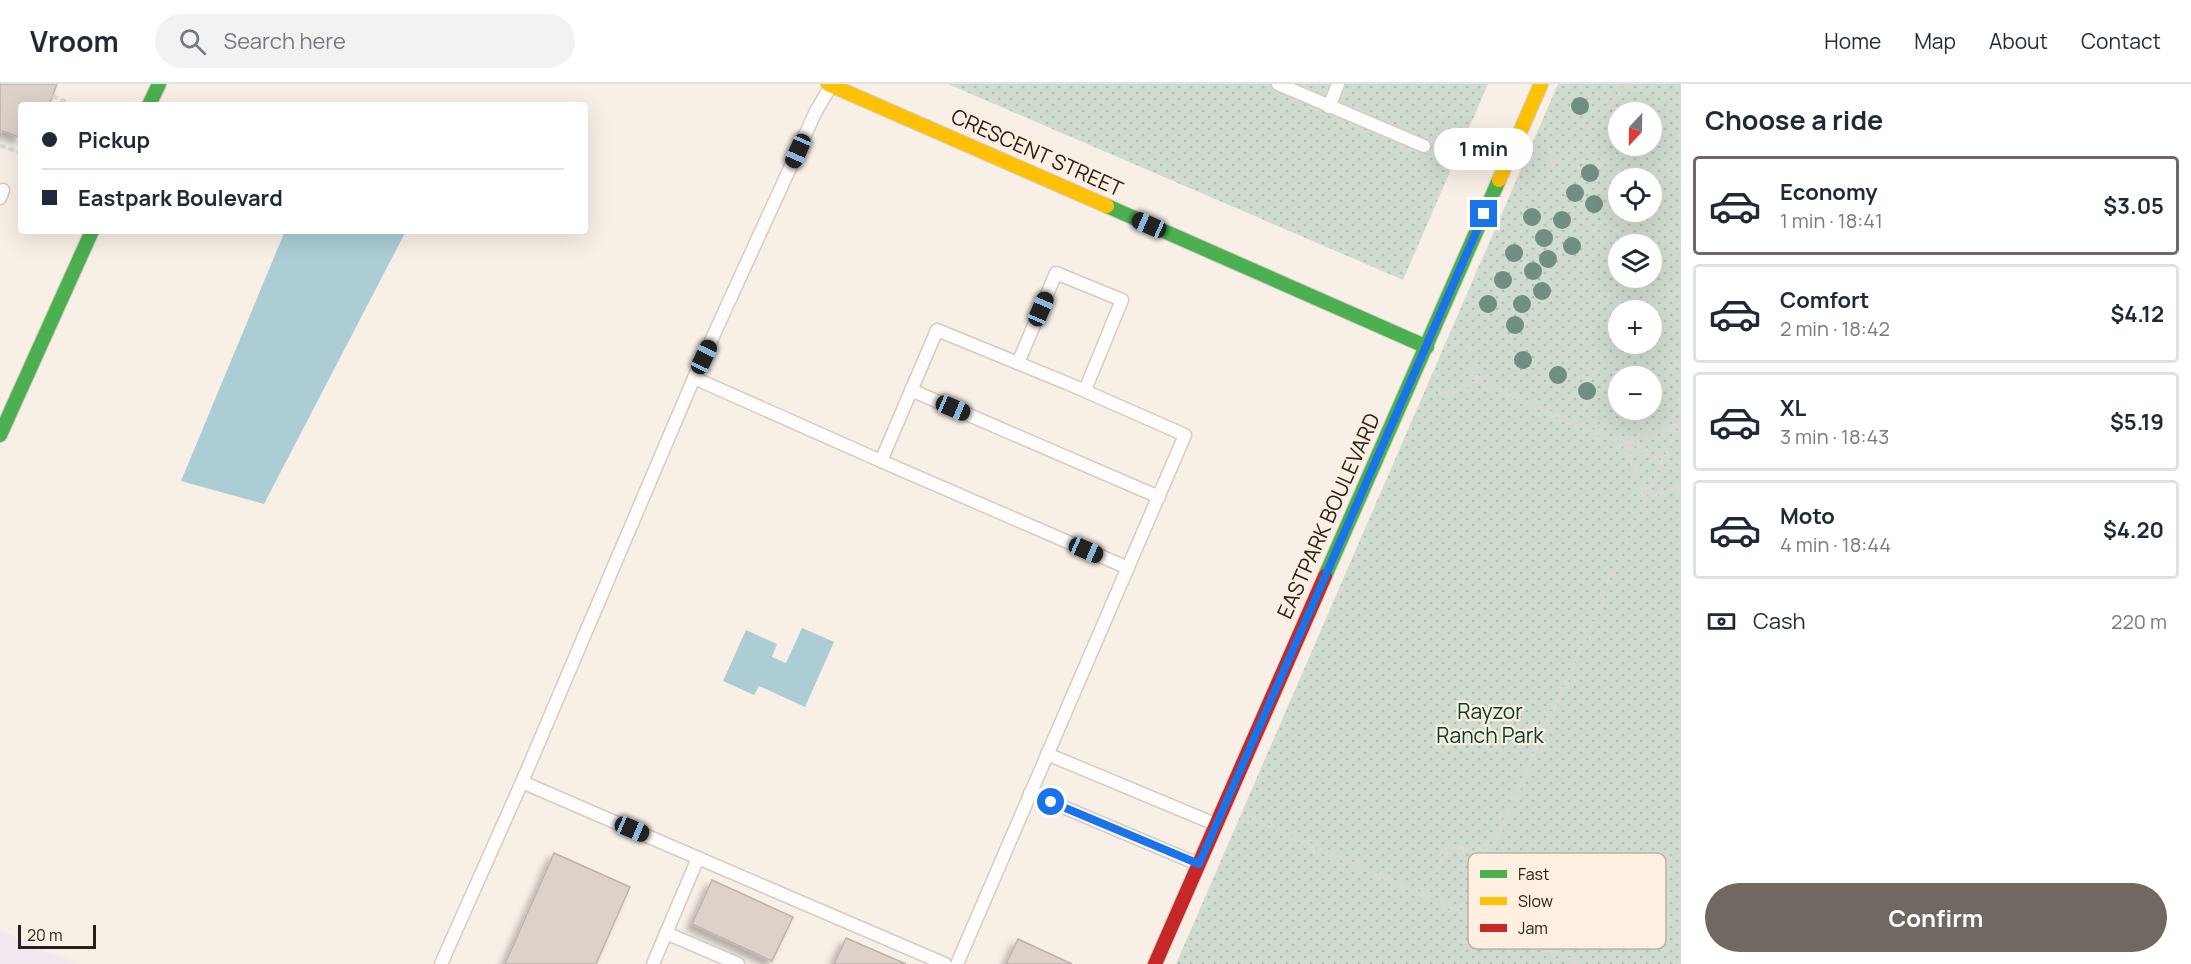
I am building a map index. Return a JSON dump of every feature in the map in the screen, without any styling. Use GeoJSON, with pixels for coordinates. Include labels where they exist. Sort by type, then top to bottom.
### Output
{"type":"FeatureCollection","features":[{"type":"Feature","properties":{"kind":"street"},"geometry":{"type":"LineString","coordinates":[[150,102],[159,84]]}},
{"type":"Feature","properties":{"kind":"street","name":"CRESCENT STREET"},"geometry":{"type":"LineString","coordinates":[[830,84],[1427,347]]}},
{"type":"Feature","properties":{"kind":"street","name":"EASTPARK BOULEVARD"},"geometry":{"type":"LineString","coordinates":[[1155,964],[1541,84]]}},
{"type":"Feature","properties":{"kind":"street"},"geometry":{"type":"LineString","coordinates":[[0,435],[91,234]]}},
{"type":"Feature","properties":{"kind":"lane"},"geometry":{"type":"LineString","coordinates":[[441,964],[522,782],[694,378],[830,84]]}},
{"type":"Feature","properties":{"kind":"lane"},"geometry":{"type":"LineString","coordinates":[[1278,84],[1424,146]]}},
{"type":"Feature","properties":{"kind":"lane"},"geometry":{"type":"LineString","coordinates":[[1329,107],[1338,84]]}},
{"type":"Feature","properties":{"kind":"lane"},"geometry":{"type":"LineString","coordinates":[[1018,363],[1056,273],[1122,300],[1085,390]]}},
{"type":"Feature","properties":{"kind":"lane"},"geometry":{"type":"LineString","coordinates":[[881,461],[938,330],[1085,390],[1185,435],[957,964]]}},
{"type":"Feature","properties":{"kind":"lane"},"geometry":{"type":"LineString","coordinates":[[694,378],[1128,568]]}},
{"type":"Feature","properties":{"kind":"lane"},"geometry":{"type":"LineString","coordinates":[[912,390],[1159,497]]}},
{"type":"Feature","properties":{"kind":"lane"},"geometry":{"type":"LineString","coordinates":[[1047,754],[1216,824]]}},
{"type":"Feature","properties":{"kind":"lane"},"geometry":{"type":"LineString","coordinates":[[522,782],[945,964]]}},
{"type":"Feature","properties":{"kind":"lane"},"geometry":{"type":"LineString","coordinates":[[1030,793],[1199,864]]}},
{"type":"Feature","properties":{"kind":"lane"},"geometry":{"type":"LineString","coordinates":[[654,964],[698,858]]}},
{"type":"Feature","properties":{"kind":"lane"},"geometry":{"type":"LineString","coordinates":[[666,933],[738,964]]}},
{"type":"Feature","properties":{"kind":"path"},"geometry":{"type":"LineString","coordinates":[[1521,199],[1616,98],[1626,84]]}},
{"type":"Feature","properties":{"kind":"path"},"geometry":{"type":"LineString","coordinates":[[52,96],[66,102]]}},
{"type":"Feature","properties":{"kind":"path"},"geometry":{"type":"LineString","coordinates":[[0,144],[18,152]]}},
{"type":"Feature","properties":{"kind":"path"},"geometry":{"type":"LineString","coordinates":[[1534,150],[1556,162]]}},
{"type":"Feature","properties":{"kind":"path"},"geometry":{"type":"LineString","coordinates":[[1458,332],[1474,359],[1474,373],[1480,382],[1681,469]]}},
{"type":"Feature","properties":{"kind":"path"},"geometry":{"type":"LineString","coordinates":[[1431,393],[1443,394],[1480,382]]}},
{"type":"Feature","properties":{"kind":"path"},"geometry":{"type":"LineString","coordinates":[[1624,444],[1681,423]]}},
{"type":"Feature","properties":{"kind":"path"},"geometry":{"type":"LineString","coordinates":[[1426,897],[1448,848],[1481,848],[1491,852],[1662,460],[1681,423]]}},
{"type":"Feature","properties":{"kind":"path"},"geometry":{"type":"LineString","coordinates":[[1624,444],[1646,498]]}},
{"type":"Feature","properties":{"kind":"path"},"geometry":{"type":"LineString","coordinates":[[1646,498],[1681,487]]}},
{"type":"Feature","properties":{"kind":"path"},"geometry":{"type":"LineString","coordinates":[[1224,806],[1468,915]]}},
{"type":"Feature","properties":{"kind":"path"},"geometry":{"type":"LineString","coordinates":[[1546,949],[1580,964]]}},
{"type":"Feature","properties":{"kind":"shaded area"},"geometry":{"type":"Polygon","coordinates":[[[0,930],[77,964],[0,964],[0,930]]]}},
{"type":"Feature","properties":{"kind":"green space"},"geometry":{"type":"Polygon","coordinates":[[[948,84],[1488,84],[1403,280],[948,84]]]}},
{"type":"Feature","properties":{"kind":"green space","name":"Rayzor Ranch Park"},"geometry":{"type":"Polygon","coordinates":[[[1558,84],[1681,84],[1681,964],[1176,964],[1558,84]]]}},
{"type":"Feature","properties":{"kind":"water"},"geometry":{"type":"Polygon","coordinates":[[[284,234],[404,234],[264,504],[181,481],[284,234]]]}},
{"type":"Feature","properties":{"kind":"water"},"geometry":{"type":"Polygon","coordinates":[[[802,628],[834,642],[805,707],[759,686],[754,695],[723,681],[746,630],[777,644],[772,657],[786,663],[802,628]]]}},
{"type":"Feature","properties":{"kind":"building"},"geometry":{"type":"Polygon","coordinates":[[[0,84],[57,84],[50,102],[18,102],[18,137],[3,131],[0,137],[0,84]]]}},
{"type":"Feature","properties":{"kind":"building"},"geometry":{"type":"Polygon","coordinates":[[[554,853],[630,887],[596,964],[505,964],[554,853]]]}},
{"type":"Feature","properties":{"kind":"building"},"geometry":{"type":"Polygon","coordinates":[[[712,880],[793,917],[772,961],[692,924],[712,880]]]}},
{"type":"Feature","properties":{"kind":"building"},"geometry":{"type":"Polygon","coordinates":[[[846,938],[906,964],[834,964],[846,938]]]}},
{"type":"Feature","properties":{"kind":"building"},"geometry":{"type":"Polygon","coordinates":[[[1018,939],[1072,964],[1006,964],[1018,939]]]}},
{"type":"Feature","properties":{"kind":"traffic: fast"},"geometry":{"type":"LineString","coordinates":[[150,102],[159,84]]}},
{"type":"Feature","properties":{"kind":"traffic: fast"},"geometry":{"type":"LineString","coordinates":[[1325,576],[1499,180]]}},
{"type":"Feature","properties":{"kind":"traffic: fast"},"geometry":{"type":"LineString","coordinates":[[1107,206],[1427,347]]}},
{"type":"Feature","properties":{"kind":"traffic: fast"},"geometry":{"type":"LineString","coordinates":[[0,435],[91,234]]}},
{"type":"Feature","properties":{"kind":"traffic: slow"},"geometry":{"type":"LineString","coordinates":[[828,84],[1107,206]]}},
{"type":"Feature","properties":{"kind":"traffic: slow"},"geometry":{"type":"LineString","coordinates":[[1499,180],[1541,84]]}},
{"type":"Feature","properties":{"kind":"traffic: jam"},"geometry":{"type":"LineString","coordinates":[[1155,964],[1325,576]]}},
{"type":"Feature","properties":{"kind":"route"},"geometry":{"type":"LineString","coordinates":[[1051,802],[1199,864],[1484,214]]}}]}
